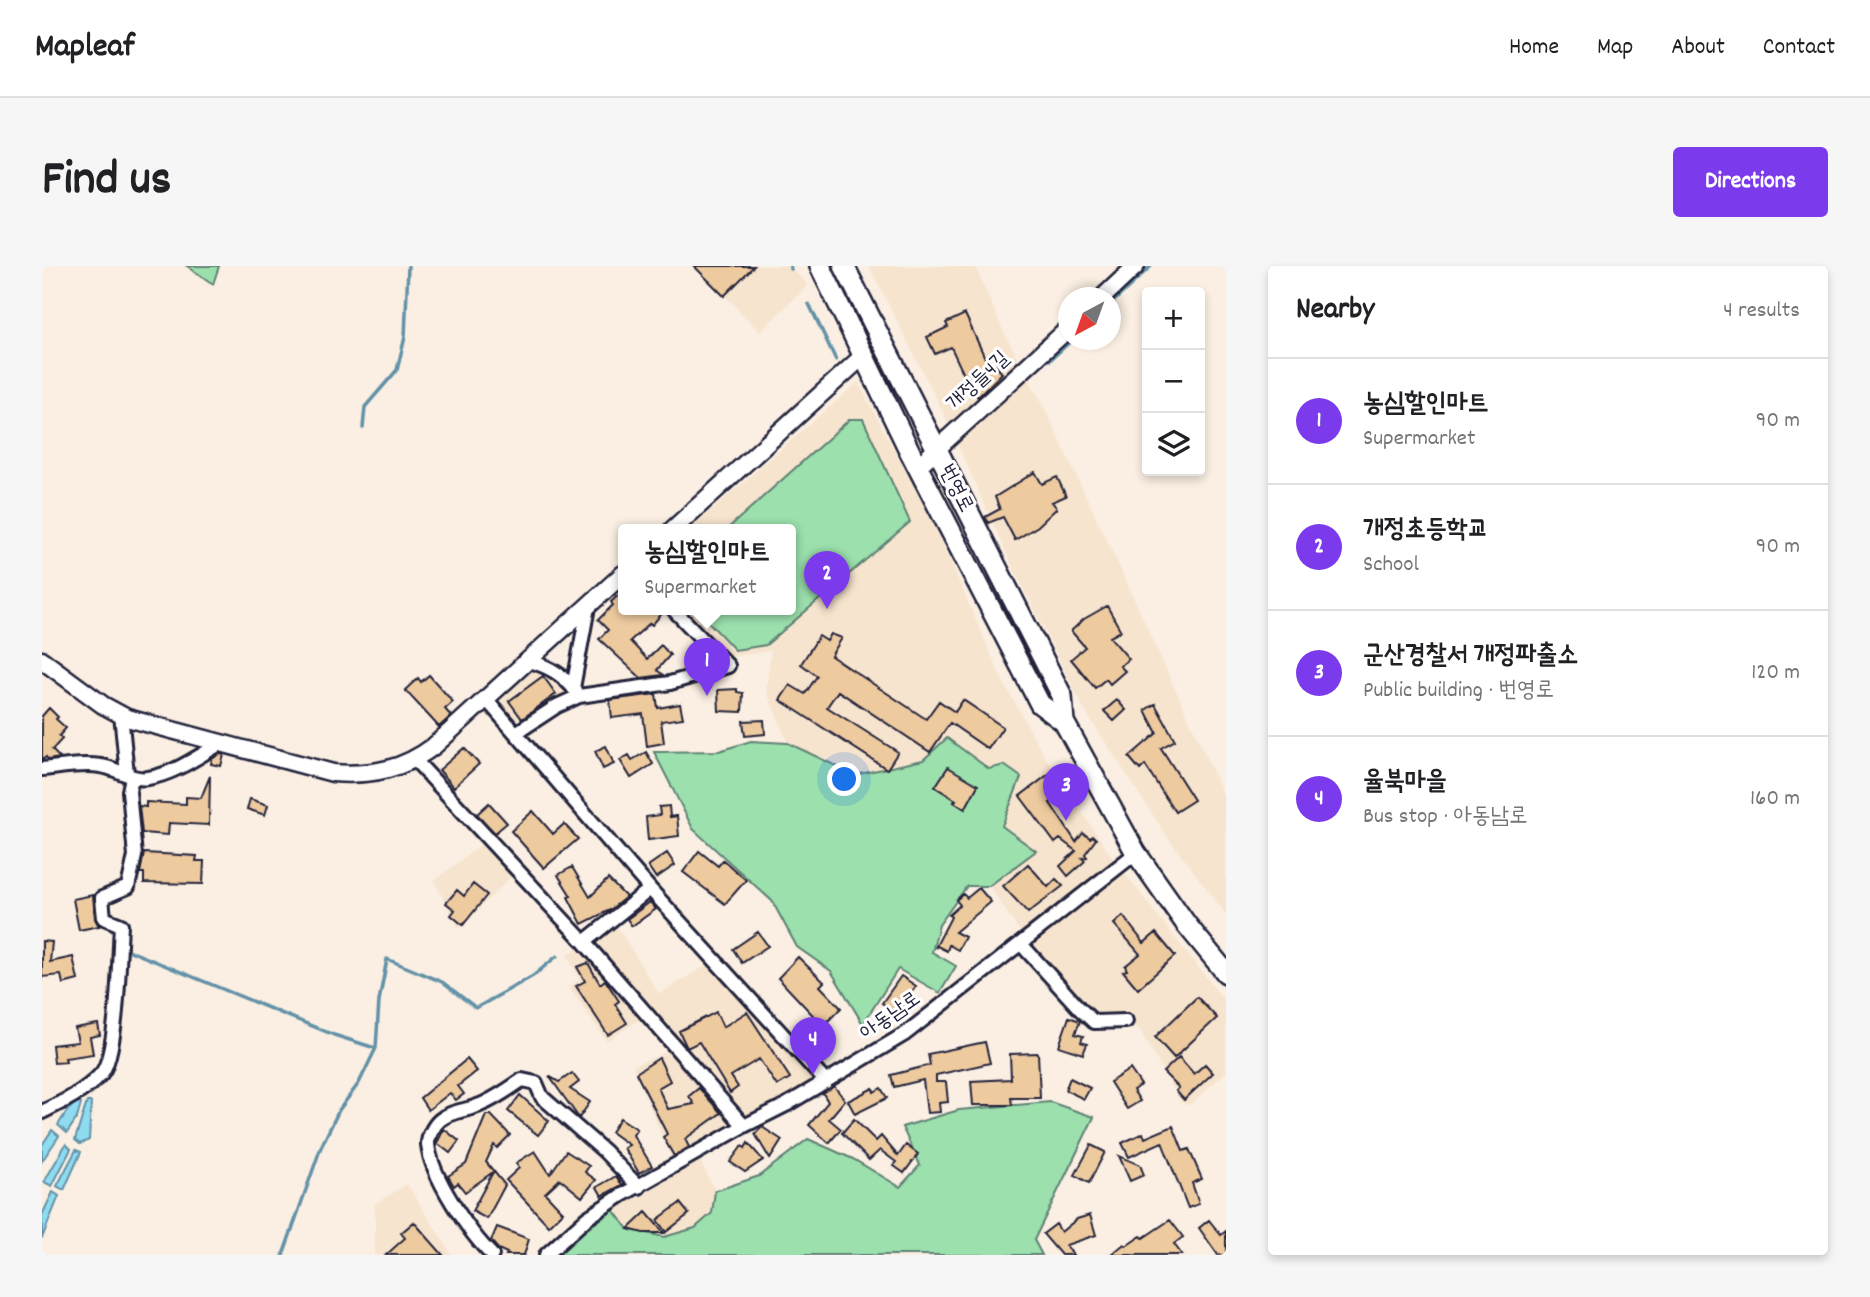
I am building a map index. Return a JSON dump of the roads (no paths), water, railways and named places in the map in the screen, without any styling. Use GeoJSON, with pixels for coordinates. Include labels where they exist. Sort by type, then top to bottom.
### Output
{"type":"FeatureCollection","features":[{"type":"Feature","properties":{"kind":"main road","name":"번영로"},"geometry":{"type":"LineString","coordinates":[[820,266],[917,467],[1040,704],[1064,722],[1136,853],[1186,924],[1226,973]]}},
{"type":"Feature","properties":{"kind":"main road","name":"번영로"},"geometry":{"type":"LineString","coordinates":[[844,266],[1062,696],[1064,722]]}},
{"type":"Feature","properties":{"kind":"street"},"geometry":{"type":"LineString","coordinates":[[1114,287],[1136,266]]}},
{"type":"Feature","properties":{"kind":"street","name":"개정들4길"},"geometry":{"type":"LineString","coordinates":[[917,467],[1058,338]]}},
{"type":"Feature","properties":{"kind":"street"},"geometry":{"type":"LineString","coordinates":[[679,524],[863,356]]}},
{"type":"Feature","properties":{"kind":"street"},"geometry":{"type":"LineString","coordinates":[[42,660],[103,705],[121,714],[333,773],[355,775],[415,760],[487,700],[618,579]]}},
{"type":"Feature","properties":{"kind":"street"},"geometry":{"type":"LineString","coordinates":[[576,692],[588,607]]}},
{"type":"Feature","properties":{"kind":"street"},"geometry":{"type":"LineString","coordinates":[[516,733],[576,692],[670,683],[728,666],[679,615]]}},
{"type":"Feature","properties":{"kind":"street"},"geometry":{"type":"LineString","coordinates":[[530,661],[548,666],[565,678],[576,692]]}},
{"type":"Feature","properties":{"kind":"street"},"geometry":{"type":"LineString","coordinates":[[487,700],[650,889],[826,1082]]}},
{"type":"Feature","properties":{"kind":"street"},"geometry":{"type":"LineString","coordinates":[[42,1112],[73,1097],[103,1073],[111,1050],[121,925],[104,918],[102,898],[128,887],[135,856],[121,714]]}},
{"type":"Feature","properties":{"kind":"street"},"geometry":{"type":"LineString","coordinates":[[42,769],[86,764],[104,766],[129,776],[146,779],[162,774],[221,743]]}},
{"type":"Feature","properties":{"kind":"street"},"geometry":{"type":"LineString","coordinates":[[415,760],[584,942],[744,1126]]}},
{"type":"Feature","properties":{"kind":"street","name":"아동남로"},"geometry":{"type":"LineString","coordinates":[[546,1255],[587,1218],[905,1034],[1136,853]]}},
{"type":"Feature","properties":{"kind":"street"},"geometry":{"type":"LineString","coordinates":[[584,942],[650,889]]}},
{"type":"Feature","properties":{"kind":"street"},"geometry":{"type":"LineString","coordinates":[[1021,944],[1094,1022],[1126,1021]]}},
{"type":"Feature","properties":{"kind":"street"},"geometry":{"type":"LineString","coordinates":[[492,1255],[462,1220],[433,1162],[428,1141],[440,1120],[460,1110],[483,1104],[522,1080],[536,1083],[542,1097],[639,1187]]}},
{"type":"Feature","properties":{"kind":"water"},"geometry":{"type":"Polygon","coordinates":[[[77,1101],[81,1104],[77,1118],[67,1133],[58,1125],[77,1101]]]}},
{"type":"Feature","properties":{"kind":"water"},"geometry":{"type":"Polygon","coordinates":[[[87,1102],[91,1102],[89,1140],[80,1144],[75,1140],[87,1102]]]}},
{"type":"Feature","properties":{"kind":"water"},"geometry":{"type":"Polygon","coordinates":[[[52,1130],[59,1136],[42,1161],[42,1145],[52,1130]]]}},
{"type":"Feature","properties":{"kind":"water"},"geometry":{"type":"Polygon","coordinates":[[[66,1144],[71,1149],[52,1186],[44,1182],[66,1144]]]}},
{"type":"Feature","properties":{"kind":"water"},"geometry":{"type":"Polygon","coordinates":[[[76,1150],[81,1152],[64,1190],[57,1186],[76,1150]]]}},
{"type":"Feature","properties":{"kind":"water"},"geometry":{"type":"Polygon","coordinates":[[[53,1192],[59,1196],[42,1238],[42,1215],[53,1192]]]}},
{"type":"Feature","properties":{"kind":"waterway"},"geometry":{"type":"LineString","coordinates":[[363,428],[365,407],[397,370],[405,337],[408,266]]}},
{"type":"Feature","properties":{"kind":"waterway"},"geometry":{"type":"LineString","coordinates":[[1121,294],[1151,266]]}},
{"type":"Feature","properties":{"kind":"waterway"},"geometry":{"type":"LineString","coordinates":[[809,304],[836,360]]}},
{"type":"Feature","properties":{"kind":"waterway"},"geometry":{"type":"LineString","coordinates":[[1050,360],[1061,350]]}},
{"type":"Feature","properties":{"kind":"waterway"},"geometry":{"type":"LineString","coordinates":[[130,951],[334,1035],[375,1048]]}},
{"type":"Feature","properties":{"kind":"waterway"},"geometry":{"type":"LineString","coordinates":[[283,1255],[321,1147],[339,1110],[359,1083],[376,1048],[379,1001],[387,959],[442,982],[476,1008],[533,976],[557,956]]}},
{"type":"Feature","properties":{"kind":"place","name":"개정초등학교"},"geometry":{"type":"Point","coordinates":[827,609]}},
{"type":"Feature","properties":{"kind":"place","name":"농심할인마트"},"geometry":{"type":"Point","coordinates":[707,696]}},
{"type":"Feature","properties":{"kind":"place","name":"군산경찰서 개정파출소"},"geometry":{"type":"Point","coordinates":[1066,821]}},
{"type":"Feature","properties":{"kind":"place","name":"율북마을"},"geometry":{"type":"Point","coordinates":[813,1075]}}]}
